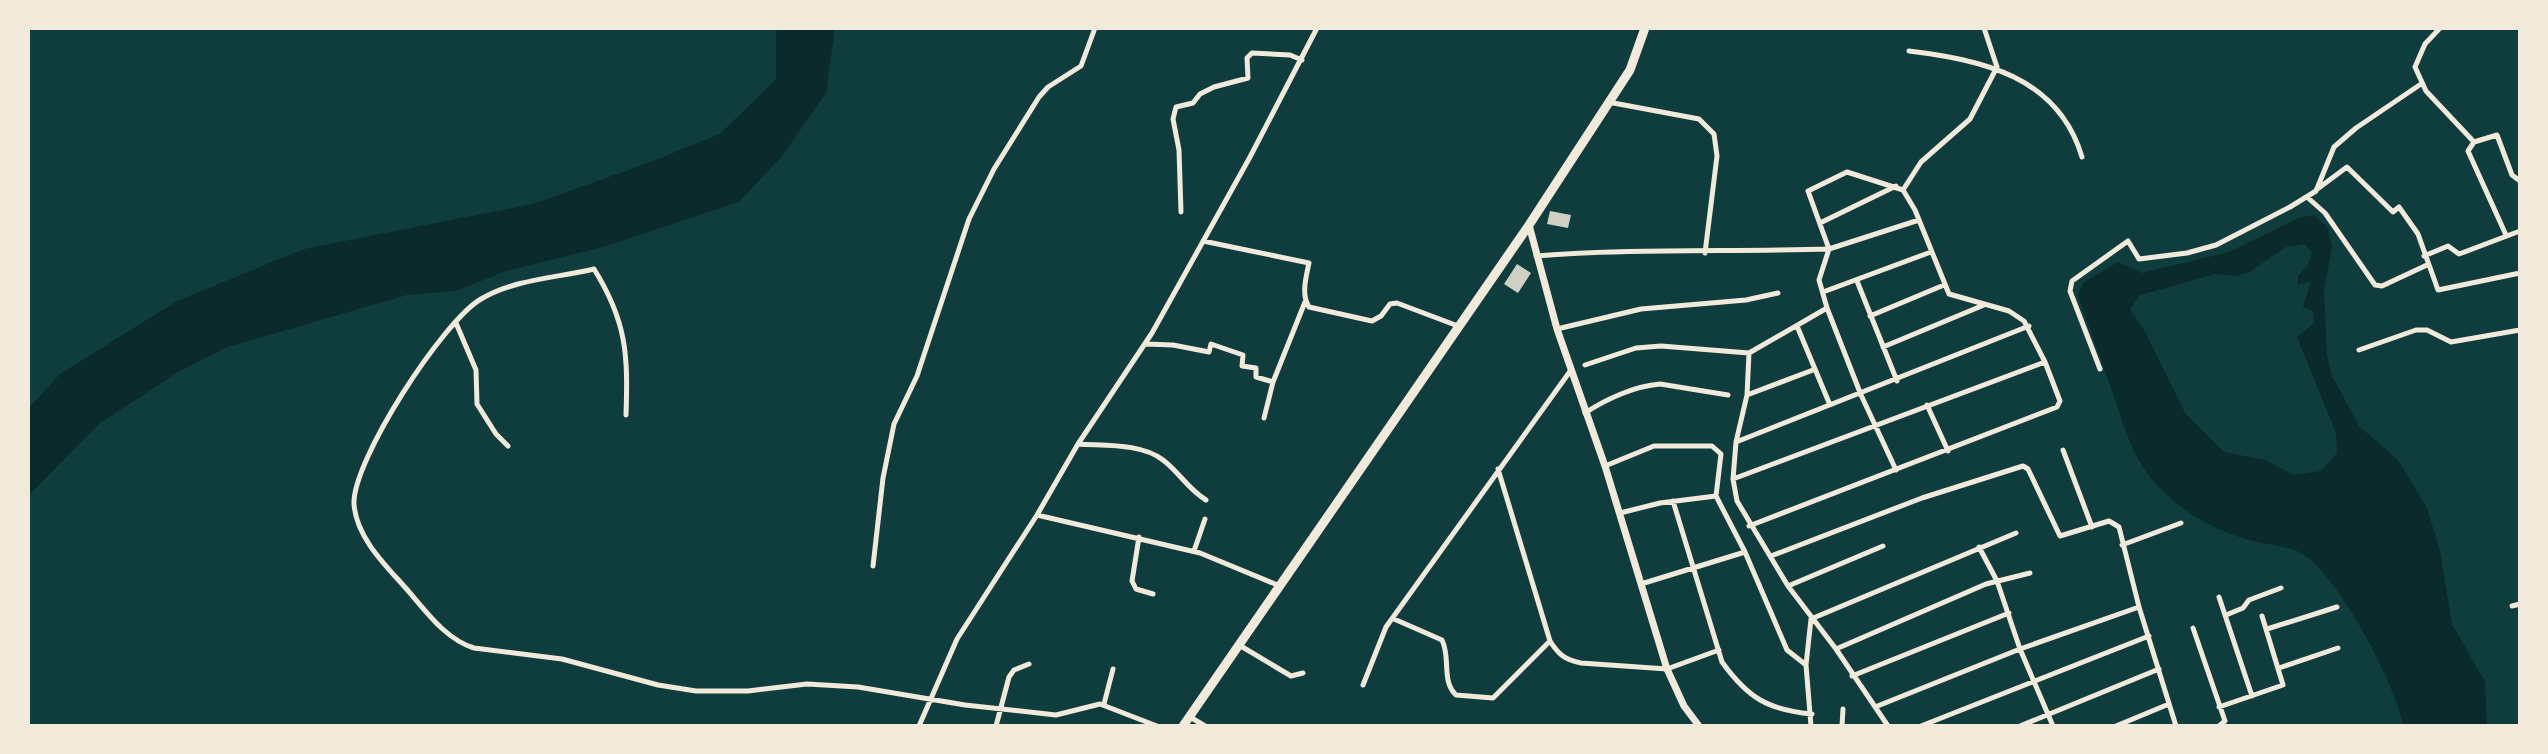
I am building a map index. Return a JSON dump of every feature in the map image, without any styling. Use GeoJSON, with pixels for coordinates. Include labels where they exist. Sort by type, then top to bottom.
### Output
{"type":"FeatureCollection","features":[{"type":"Feature","properties":{"kind":"main road"},"geometry":{"type":"LineString","coordinates":[[1183,726],[1529,225],[1630,70],[1645,28]]}},
{"type":"Feature","properties":{"kind":"street"},"geometry":{"type":"LineString","coordinates":[[873,566],[889,441],[917,376],[969,219],[1023,120],[1048,87],[1081,66],[1095,28]]}},
{"type":"Feature","properties":{"kind":"street"},"geometry":{"type":"LineString","coordinates":[[919,726],[964,628],[1037,515],[1077,444],[1146,344],[1317,28]]}},
{"type":"Feature","properties":{"kind":"street"},"geometry":{"type":"LineString","coordinates":[[1903,190],[1921,162],[1969,119],[1997,67],[1984,28]]}},
{"type":"Feature","properties":{"kind":"street"},"geometry":{"type":"LineString","coordinates":[[2440,28],[2418,55],[2415,67],[2421,84],[2474,142]]}},
{"type":"Feature","properties":{"kind":"street"},"geometry":{"type":"LineString","coordinates":[[1909,51],[1997,67],[2029,86],[2057,111],[2074,133],[2082,157]]}},
{"type":"Feature","properties":{"kind":"street"},"geometry":{"type":"LineString","coordinates":[[1181,212],[1179,150],[1173,119],[1176,107],[1193,103],[1200,94],[1214,87],[1248,78],[1247,58],[1252,52],[1290,55],[1302,60]]}},
{"type":"Feature","properties":{"kind":"street"},"geometry":{"type":"LineString","coordinates":[[2316,191],[2334,147],[2356,128],[2421,84]]}},
{"type":"Feature","properties":{"kind":"street"},"geometry":{"type":"LineString","coordinates":[[1608,102],[1699,119],[1714,134],[1717,156],[1705,253]]}},
{"type":"Feature","properties":{"kind":"street"},"geometry":{"type":"LineString","coordinates":[[2507,235],[2468,151],[2474,142],[2497,135],[2512,175],[2520,181]]}},
{"type":"Feature","properties":{"kind":"street"},"geometry":{"type":"LineString","coordinates":[[2100,369],[2070,291],[2072,281],[2128,241],[2139,259],[2187,253],[2226,242],[2316,191],[2342,169],[2349,168],[2393,212],[2399,208],[2418,234],[2427,265],[2436,288],[2440,291],[2520,273]]}},
{"type":"Feature","properties":{"kind":"street"},"geometry":{"type":"LineString","coordinates":[[1749,526],[1948,451],[2057,407],[2060,401],[2029,326],[2009,311],[1957,299],[1949,294],[1919,220],[1903,190],[1847,172],[1812,186],[1808,191],[1829,249],[1820,273],[1823,292],[1861,395],[1877,424],[1896,470]]}},
{"type":"Feature","properties":{"kind":"street"},"geometry":{"type":"LineString","coordinates":[[1820,223],[1896,186]]}},
{"type":"Feature","properties":{"kind":"street"},"geometry":{"type":"LineString","coordinates":[[2306,197],[2325,213],[2375,285],[2382,286],[2427,265]]}},
{"type":"Feature","properties":{"kind":"street"},"geometry":{"type":"LineString","coordinates":[[1536,256],[1613,250],[1705,253],[1829,249],[1919,220]]}},
{"type":"Feature","properties":{"kind":"street"},"geometry":{"type":"LineString","coordinates":[[1529,225],[1557,329],[1605,466],[1667,669],[1684,706],[1699,726]]}},
{"type":"Feature","properties":{"kind":"street"},"geometry":{"type":"LineString","coordinates":[[2424,256],[2448,246],[2459,254],[2520,231]]}},
{"type":"Feature","properties":{"kind":"street"},"geometry":{"type":"LineString","coordinates":[[1203,241],[1309,263],[1305,302],[1273,382],[1264,418]]}},
{"type":"Feature","properties":{"kind":"street"},"geometry":{"type":"LineString","coordinates":[[1823,292],[1931,251]]}},
{"type":"Feature","properties":{"kind":"street"},"geometry":{"type":"LineString","coordinates":[[626,415],[628,357],[625,338],[610,297],[594,269],[513,285],[477,302],[456,323],[393,407],[361,476],[354,502],[365,535],[382,562],[453,638],[474,648],[562,659],[659,685],[696,691],[748,691],[807,684],[858,687],[1056,715],[1104,704],[1157,726]]}},
{"type":"Feature","properties":{"kind":"street"},"geometry":{"type":"LineString","coordinates":[[1857,281],[1897,381]]}},
{"type":"Feature","properties":{"kind":"street"},"geometry":{"type":"LineString","coordinates":[[1870,316],[1944,285]]}},
{"type":"Feature","properties":{"kind":"street"},"geometry":{"type":"LineString","coordinates":[[1557,329],[1641,309],[1746,300],[1778,293]]}},
{"type":"Feature","properties":{"kind":"street"},"geometry":{"type":"LineString","coordinates":[[1305,302],[1309,307],[1372,321],[1381,316],[1390,304],[1397,303],[1458,326]]}},
{"type":"Feature","properties":{"kind":"street"},"geometry":{"type":"LineString","coordinates":[[1883,347],[1984,305]]}},
{"type":"Feature","properties":{"kind":"street"},"geometry":{"type":"LineString","coordinates":[[1585,365],[1636,348],[1648,347],[1749,353],[1827,308]]}},
{"type":"Feature","properties":{"kind":"street"},"geometry":{"type":"LineString","coordinates":[[456,323],[476,370],[477,404],[496,434],[508,446]]}},
{"type":"Feature","properties":{"kind":"street"},"geometry":{"type":"LineString","coordinates":[[1797,326],[1813,370],[1830,405]]}},
{"type":"Feature","properties":{"kind":"street"},"geometry":{"type":"LineString","coordinates":[[1735,442],[1897,381],[2029,326]]}},
{"type":"Feature","properties":{"kind":"street"},"geometry":{"type":"LineString","coordinates":[[2359,350],[2416,330],[2427,330],[2451,342],[2520,330]]}},
{"type":"Feature","properties":{"kind":"street"},"geometry":{"type":"LineString","coordinates":[[1146,344],[1184,346],[1203,352],[1209,352],[1211,344],[1234,349],[1243,355],[1242,366],[1256,368],[1256,377],[1273,382]]}},
{"type":"Feature","properties":{"kind":"street"},"geometry":{"type":"LineString","coordinates":[[1749,353],[1747,395],[1735,442],[1733,479],[1737,501],[1749,526],[1788,586],[1836,649],[1888,726]]}},
{"type":"Feature","properties":{"kind":"street"},"geometry":{"type":"LineString","coordinates":[[1733,479],[2045,362]]}},
{"type":"Feature","properties":{"kind":"street"},"geometry":{"type":"LineString","coordinates":[[1363,685],[1381,636],[1498,468],[1571,370]]}},
{"type":"Feature","properties":{"kind":"street"},"geometry":{"type":"LineString","coordinates":[[1747,395],[1813,370]]}},
{"type":"Feature","properties":{"kind":"street"},"geometry":{"type":"LineString","coordinates":[[1585,413],[1599,404],[1649,385],[1660,384],[1728,396]]}},
{"type":"Feature","properties":{"kind":"street"},"geometry":{"type":"LineString","coordinates":[[1927,405],[1948,451]]}},
{"type":"Feature","properties":{"kind":"street"},"geometry":{"type":"LineString","coordinates":[[1077,444],[1126,448],[1154,454],[1164,461],[1190,490],[1206,500]]}},
{"type":"Feature","properties":{"kind":"street"},"geometry":{"type":"LineString","coordinates":[[1605,466],[1654,446],[1712,446],[1719,449],[1716,496],[1745,552],[1787,650],[1806,665]]}},
{"type":"Feature","properties":{"kind":"street"},"geometry":{"type":"LineString","coordinates":[[2063,450],[2092,527]]}},
{"type":"Feature","properties":{"kind":"street"},"geometry":{"type":"LineString","coordinates":[[1771,556],[1922,498],[2023,466],[2028,469],[2058,534],[2064,537],[2109,521],[2115,523],[2176,726]]}},
{"type":"Feature","properties":{"kind":"street"},"geometry":{"type":"LineString","coordinates":[[1498,468],[1550,641],[1557,652],[1567,660],[1667,669],[1718,650]]}},
{"type":"Feature","properties":{"kind":"street"},"geometry":{"type":"LineString","coordinates":[[1620,513],[1673,501],[1716,496]]}},
{"type":"Feature","properties":{"kind":"street"},"geometry":{"type":"LineString","coordinates":[[1673,501],[1718,650],[1737,683],[1754,698],[1784,712],[1812,714]]}},
{"type":"Feature","properties":{"kind":"street"},"geometry":{"type":"LineString","coordinates":[[1037,515],[1194,551],[1239,567],[1280,586]]}},
{"type":"Feature","properties":{"kind":"street"},"geometry":{"type":"LineString","coordinates":[[1194,551],[1205,519]]}},
{"type":"Feature","properties":{"kind":"street"},"geometry":{"type":"LineString","coordinates":[[2122,544],[2181,523]]}},
{"type":"Feature","properties":{"kind":"street"},"geometry":{"type":"LineString","coordinates":[[1811,618],[2016,533]]}},
{"type":"Feature","properties":{"kind":"street"},"geometry":{"type":"LineString","coordinates":[[1139,537],[1132,582],[1136,589],[1153,594]]}},
{"type":"Feature","properties":{"kind":"street"},"geometry":{"type":"LineString","coordinates":[[1788,586],[1883,546]]}},
{"type":"Feature","properties":{"kind":"street"},"geometry":{"type":"LineString","coordinates":[[1979,547],[1997,581],[2020,649],[2053,726]]}},
{"type":"Feature","properties":{"kind":"street"},"geometry":{"type":"LineString","coordinates":[[1641,584],[1745,552]]}},
{"type":"Feature","properties":{"kind":"street"},"geometry":{"type":"LineString","coordinates":[[1836,649],[1997,581],[2030,573]]}},
{"type":"Feature","properties":{"kind":"street"},"geometry":{"type":"LineString","coordinates":[[2226,615],[2243,608],[2249,600],[2281,588]]}},
{"type":"Feature","properties":{"kind":"street"},"geometry":{"type":"LineString","coordinates":[[2219,597],[2252,696]]}},
{"type":"Feature","properties":{"kind":"street"},"geometry":{"type":"LineString","coordinates":[[2512,607],[2520,604]]}},
{"type":"Feature","properties":{"kind":"street"},"geometry":{"type":"LineString","coordinates":[[1875,707],[2020,649],[2139,607]]}},
{"type":"Feature","properties":{"kind":"street"},"geometry":{"type":"LineString","coordinates":[[2267,629],[2337,607]]}},
{"type":"Feature","properties":{"kind":"street"},"geometry":{"type":"LineString","coordinates":[[1852,676],[2008,613]]}},
{"type":"Feature","properties":{"kind":"street"},"geometry":{"type":"LineString","coordinates":[[2219,707],[2283,685],[2262,616]]}},
{"type":"Feature","properties":{"kind":"street"},"geometry":{"type":"LineString","coordinates":[[1811,618],[1806,665],[1811,726]]}},
{"type":"Feature","properties":{"kind":"street"},"geometry":{"type":"LineString","coordinates":[[1394,619],[1442,640],[1447,653],[1448,685],[1456,695],[1486,700],[1501,692],[1550,641]]}},
{"type":"Feature","properties":{"kind":"street"},"geometry":{"type":"LineString","coordinates":[[2193,628],[2219,707],[2222,725]]}},
{"type":"Feature","properties":{"kind":"street"},"geometry":{"type":"LineString","coordinates":[[1921,726],[2149,636]]}},
{"type":"Feature","properties":{"kind":"street"},"geometry":{"type":"LineString","coordinates":[[1239,645],[1291,676],[1303,673]]}},
{"type":"Feature","properties":{"kind":"street"},"geometry":{"type":"LineString","coordinates":[[2279,668],[2338,648]]}},
{"type":"Feature","properties":{"kind":"street"},"geometry":{"type":"LineString","coordinates":[[996,726],[1012,672],[1029,664]]}},
{"type":"Feature","properties":{"kind":"street"},"geometry":{"type":"LineString","coordinates":[[1104,704],[1113,669]]}},
{"type":"Feature","properties":{"kind":"street"},"geometry":{"type":"LineString","coordinates":[[2020,726],[2159,669]]}},
{"type":"Feature","properties":{"kind":"street"},"geometry":{"type":"LineString","coordinates":[[2116,726],[2169,704]]}},
{"type":"Feature","properties":{"kind":"street"},"geometry":{"type":"LineString","coordinates":[[1842,726],[1843,709]]}},
{"type":"Feature","properties":{"kind":"street"},"geometry":{"type":"LineString","coordinates":[[1189,716],[1205,726]]}},
{"type":"Feature","properties":{"kind":"water"},"geometry":{"type":"Polygon","coordinates":[[[776,28],[835,28],[826,93],[782,156],[739,202],[603,247],[506,271],[456,291],[407,295],[227,347],[180,371],[100,423],[28,496],[28,409],[60,374],[177,301],[304,249],[533,204],[720,134],[776,79],[776,28]]]}},
{"type":"Feature","properties":{"kind":"water"},"geometry":{"type":"Polygon","coordinates":[[[2314,215],[2327,227],[2332,247],[2324,290],[2327,355],[2332,376],[2359,426],[2398,460],[2427,508],[2440,551],[2452,624],[2485,682],[2487,726],[2403,726],[2389,684],[2363,631],[2347,604],[2314,563],[2294,550],[2242,538],[2199,519],[2173,501],[2151,478],[2128,436],[2078,296],[2083,283],[2118,262],[2142,273],[2229,252],[2298,218],[2314,215]],[[2305,244],[2286,247],[2248,273],[2236,276],[2215,274],[2140,295],[2130,309],[2146,333],[2185,413],[2224,452],[2265,460],[2294,475],[2321,471],[2337,453],[2336,433],[2297,337],[2314,323],[2313,311],[2303,307],[2311,281],[2298,285],[2298,276],[2308,265],[2312,253],[2305,244]]]}},
{"type":"Feature","properties":{"kind":"building"},"geometry":{"type":"Polygon","coordinates":[[[1550,211],[1571,215],[1568,228],[1547,224],[1550,211]]]}},
{"type":"Feature","properties":{"kind":"building"},"geometry":{"type":"Polygon","coordinates":[[[1517,264],[1531,273],[1518,293],[1504,284],[1517,264]]]}}]}
